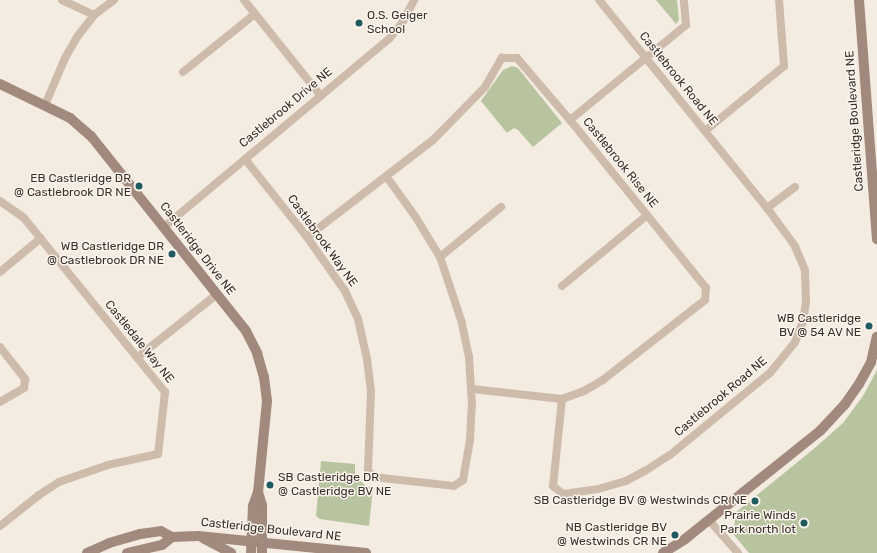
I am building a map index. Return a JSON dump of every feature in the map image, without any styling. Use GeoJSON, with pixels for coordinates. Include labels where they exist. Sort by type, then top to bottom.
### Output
{"type":"FeatureCollection","features":[{"type":"Feature","properties":{"kind":"street"},"geometry":{"type":"LineString","coordinates":[[62,0],[94,15]]}},
{"type":"Feature","properties":{"kind":"street"},"geometry":{"type":"LineString","coordinates":[[45,105],[65,58],[77,37],[94,15],[114,0]]}},
{"type":"Feature","properties":{"kind":"street"},"geometry":{"type":"LineString","coordinates":[[244,0],[320,95]]}},
{"type":"Feature","properties":{"kind":"street","name":"Castlebrook Drive NE"},"geometry":{"type":"LineString","coordinates":[[164,227],[320,95],[389,39],[402,23],[414,0]]}},
{"type":"Feature","properties":{"kind":"street","name":"Castlebrook Road NE"},"geometry":{"type":"LineString","coordinates":[[562,399],[553,486],[563,494],[598,489],[626,481],[670,455],[770,374],[795,342],[803,321],[806,301],[805,270],[795,246],[767,208],[599,0]]}},
{"type":"Feature","properties":{"kind":"street"},"geometry":{"type":"LineString","coordinates":[[570,120],[645,57],[686,25],[684,0]]}},
{"type":"Feature","properties":{"kind":"street"},"geometry":{"type":"LineString","coordinates":[[705,131],[784,66],[779,0]]}},
{"type":"Feature","properties":{"kind":"street","name":"Castleridge Boulevard NE"},"geometry":{"type":"LineString","coordinates":[[859,0],[874,153],[877,239]]}},
{"type":"Feature","properties":{"kind":"street"},"geometry":{"type":"LineString","coordinates":[[183,72],[255,14]]}},
{"type":"Feature","properties":{"kind":"street","name":"Castlebrook Rise NE"},"geometry":{"type":"LineString","coordinates":[[307,238],[433,140],[485,87],[502,58],[517,58],[570,120],[646,216],[706,288],[705,300],[603,380],[584,391],[562,399],[472,389]]}},
{"type":"Feature","properties":{"kind":"street","name":"Castleridge Drive NE"},"geometry":{"type":"LineString","coordinates":[[0,84],[70,118],[91,136],[246,331],[257,353],[264,377],[267,401],[258,492],[253,506],[250,553]]}},
{"type":"Feature","properties":{"kind":"street","name":"Castlebrook Way NE"},"geometry":{"type":"LineString","coordinates":[[245,159],[307,238],[345,291],[358,319],[367,359],[371,391],[368,470],[373,477],[454,486],[464,480],[470,440],[472,389],[469,357],[462,323],[440,257],[415,216],[386,176]]}},
{"type":"Feature","properties":{"kind":"street"},"geometry":{"type":"LineString","coordinates":[[767,208],[795,187]]}},
{"type":"Feature","properties":{"kind":"street","name":"Castledale Way NE"},"geometry":{"type":"LineString","coordinates":[[0,201],[24,218],[166,392],[158,454],[108,465],[59,482],[39,495],[0,526]]}},
{"type":"Feature","properties":{"kind":"street"},"geometry":{"type":"LineString","coordinates":[[440,257],[502,207]]}},
{"type":"Feature","properties":{"kind":"street"},"geometry":{"type":"LineString","coordinates":[[562,286],[646,216]]}},
{"type":"Feature","properties":{"kind":"street"},"geometry":{"type":"LineString","coordinates":[[0,272],[41,238]]}},
{"type":"Feature","properties":{"kind":"street"},"geometry":{"type":"LineString","coordinates":[[138,357],[216,295]]}},
{"type":"Feature","properties":{"kind":"street"},"geometry":{"type":"LineString","coordinates":[[663,553],[685,539],[820,431],[846,404],[871,362],[877,337]]}},
{"type":"Feature","properties":{"kind":"street"},"geometry":{"type":"LineString","coordinates":[[0,347],[25,379],[24,388],[0,402]]}},
{"type":"Feature","properties":{"kind":"street","name":"Castleridge Drive NE"},"geometry":{"type":"LineString","coordinates":[[258,492],[262,505],[262,553]]}},
{"type":"Feature","properties":{"kind":"street"},"geometry":{"type":"LineString","coordinates":[[709,520],[738,553]]}},
{"type":"Feature","properties":{"kind":"street","name":"Castleridge Boulevard NE"},"geometry":{"type":"LineString","coordinates":[[87,553],[109,543],[140,534],[161,531],[172,537],[198,536],[251,540],[366,553]]}},
{"type":"Feature","properties":{"kind":"street"},"geometry":{"type":"LineString","coordinates":[[198,536],[231,553]]}},
{"type":"Feature","properties":{"kind":"street","name":"Castleridge Boulevard NE"},"geometry":{"type":"LineString","coordinates":[[127,553],[162,545],[172,537]]}},
{"type":"Feature","properties":{"kind":"green space"},"geometry":{"type":"Polygon","coordinates":[[[656,0],[677,0],[679,20],[676,24],[656,0]]]}},
{"type":"Feature","properties":{"kind":"green space"},"geometry":{"type":"Polygon","coordinates":[[[512,66],[518,68],[562,123],[533,147],[518,130],[514,128],[507,133],[481,101],[503,70],[512,66]]]}},
{"type":"Feature","properties":{"kind":"green space"},"geometry":{"type":"Polygon","coordinates":[[[877,370],[877,553],[749,553],[734,535],[735,513],[843,423],[863,396],[877,370]]]}},
{"type":"Feature","properties":{"kind":"green space"},"geometry":{"type":"Polygon","coordinates":[[[321,461],[355,464],[355,473],[360,481],[366,486],[373,488],[369,526],[320,519],[316,516],[321,461]]]}},
{"type":"Feature","properties":{"kind":"place","name":"O.S. Geiger School"},"geometry":{"type":"Point","coordinates":[359,23]}},
{"type":"Feature","properties":{"kind":"place","name":"EB Castleridge DR @ Castlebrook DR NE"},"geometry":{"type":"Point","coordinates":[139,186]}},
{"type":"Feature","properties":{"kind":"place","name":"WB Castleridge DR @ Castlebrook DR NE"},"geometry":{"type":"Point","coordinates":[172,254]}},
{"type":"Feature","properties":{"kind":"place","name":"WB Castleridge BV @ 54 AV NE"},"geometry":{"type":"Point","coordinates":[869,326]}},
{"type":"Feature","properties":{"kind":"place","name":"SB Castleridge DR @ Castleridge BV NE"},"geometry":{"type":"Point","coordinates":[270,485]}},
{"type":"Feature","properties":{"kind":"place","name":"SB Castleridge BV @ Westwinds CR NE"},"geometry":{"type":"Point","coordinates":[755,501]}},
{"type":"Feature","properties":{"kind":"place","name":"Prairie Winds Park north lot"},"geometry":{"type":"Point","coordinates":[804,523]}},
{"type":"Feature","properties":{"kind":"place","name":"NB Castleridge BV @ Westwinds CR NE"},"geometry":{"type":"Point","coordinates":[675,535]}}]}
